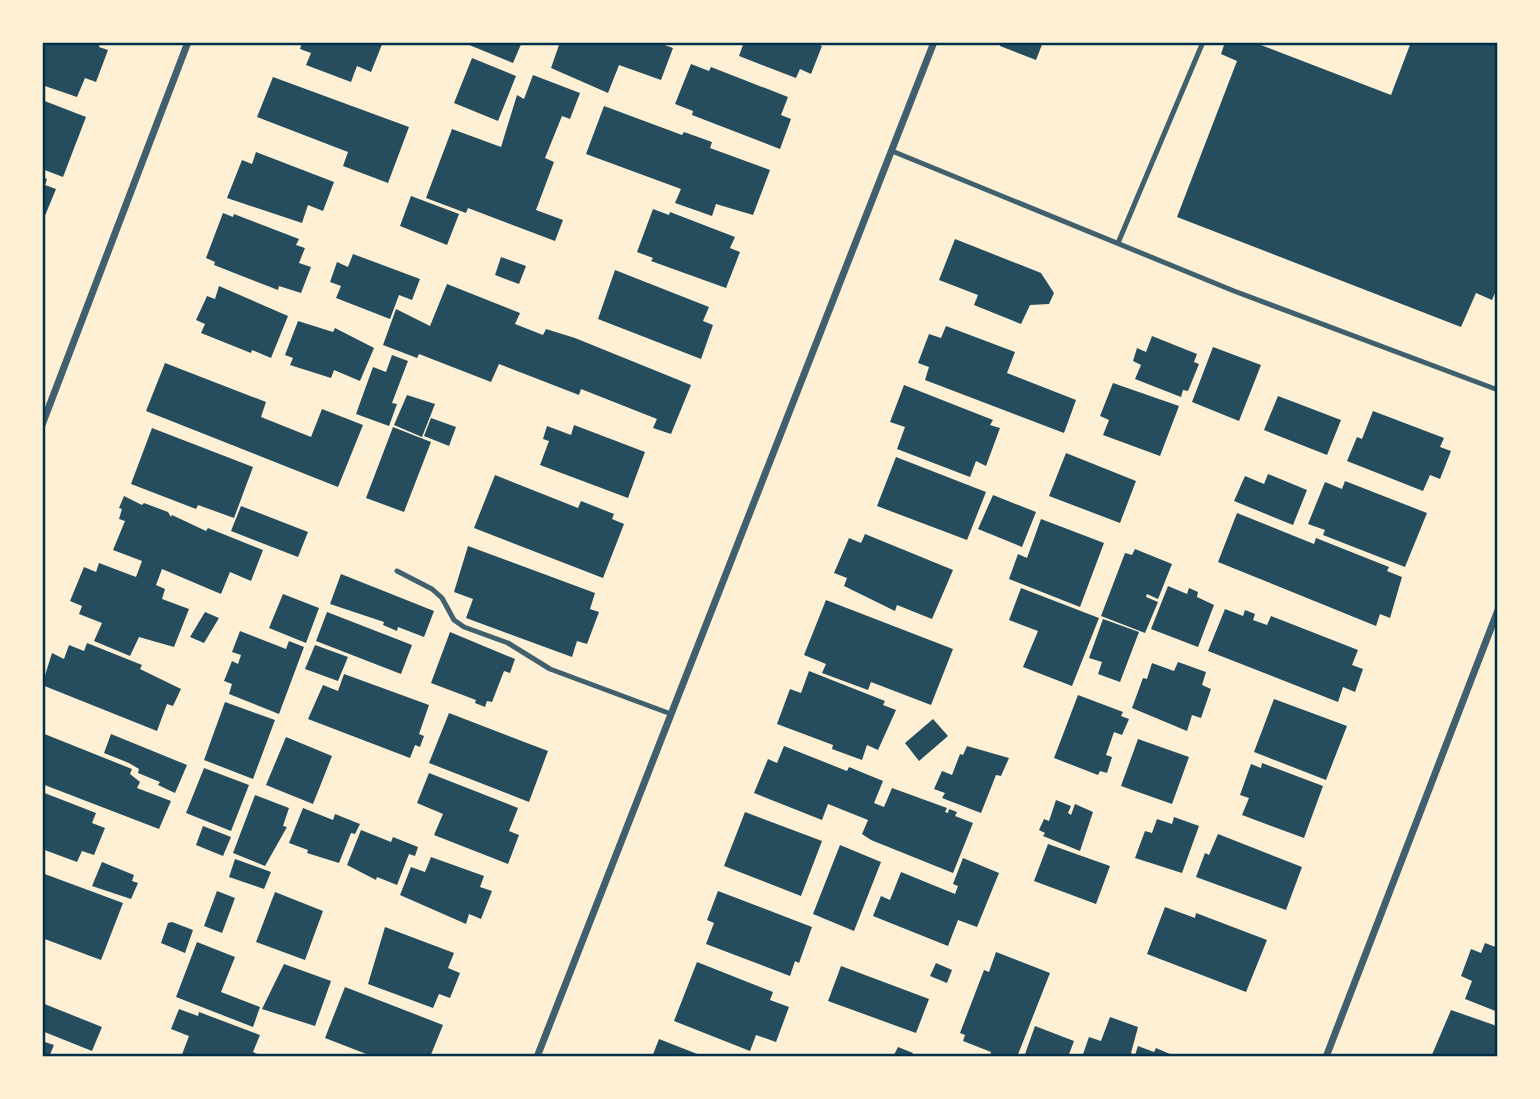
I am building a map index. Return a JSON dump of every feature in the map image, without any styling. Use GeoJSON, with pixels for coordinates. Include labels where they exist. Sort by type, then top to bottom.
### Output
{"type":"FeatureCollection","features":[{"type":"Feature","properties":{"kind":"street"},"geometry":{"type":"LineString","coordinates":[[42,425],[188,42]]}},
{"type":"Feature","properties":{"kind":"street"},"geometry":{"type":"LineString","coordinates":[[537,1057],[934,42]]}},
{"type":"Feature","properties":{"kind":"street"},"geometry":{"type":"LineString","coordinates":[[1326,1057],[1498,611]]}},
{"type":"Feature","properties":{"kind":"lane"},"geometry":{"type":"LineString","coordinates":[[1118,243],[1203,42]]}},
{"type":"Feature","properties":{"kind":"lane"},"geometry":{"type":"LineString","coordinates":[[892,150],[1234,292],[1498,390]]}},
{"type":"Feature","properties":{"kind":"lane"},"geometry":{"type":"LineString","coordinates":[[397,571],[432,589],[442,598],[454,620],[464,627],[509,643],[550,668],[671,714]]}},
{"type":"Feature","properties":{"kind":"building"},"geometry":{"type":"Polygon","coordinates":[[[42,42],[100,43],[99,47],[108,50],[96,82],[85,78],[77,97],[42,85],[42,42]]]}},
{"type":"Feature","properties":{"kind":"building"},"geometry":{"type":"Polygon","coordinates":[[[302,42],[383,42],[371,72],[357,66],[351,82],[306,65],[311,53],[300,49],[302,42]]]}},
{"type":"Feature","properties":{"kind":"building"},"geometry":{"type":"Polygon","coordinates":[[[462,42],[522,42],[513,63],[462,42]]]}},
{"type":"Feature","properties":{"kind":"building"},"geometry":{"type":"Polygon","coordinates":[[[560,42],[656,42],[673,48],[661,80],[619,65],[608,93],[551,68],[560,42]]]}},
{"type":"Feature","properties":{"kind":"building"},"geometry":{"type":"Polygon","coordinates":[[[744,42],[812,42],[822,46],[811,74],[800,69],[796,78],[739,56],[744,42]]]}},
{"type":"Feature","properties":{"kind":"building"},"geometry":{"type":"Polygon","coordinates":[[[1001,42],[1043,42],[1036,60],[1000,46],[1001,42]]]}},
{"type":"Feature","properties":{"kind":"building"},"geometry":{"type":"Polygon","coordinates":[[[1225,42],[1253,42],[1391,95],[1411,42],[1498,42],[1498,286],[1492,300],[1476,293],[1461,327],[1177,217],[1237,61],[1221,54],[1225,42]]]}},
{"type":"Feature","properties":{"kind":"building"},"geometry":{"type":"Polygon","coordinates":[[[472,58],[516,76],[498,121],[454,103],[472,58]]]}},
{"type":"Feature","properties":{"kind":"building"},"geometry":{"type":"Polygon","coordinates":[[[691,64],[709,71],[711,67],[788,97],[781,115],[791,119],[780,149],[692,115],[693,111],[675,104],[691,64]]]}},
{"type":"Feature","properties":{"kind":"building"},"geometry":{"type":"Polygon","coordinates":[[[533,75],[580,93],[570,119],[562,116],[545,158],[554,162],[536,210],[563,220],[555,241],[468,208],[466,213],[426,198],[452,129],[501,147],[517,95],[524,99],[533,75]]]}},
{"type":"Feature","properties":{"kind":"building"},"geometry":{"type":"Polygon","coordinates":[[[273,77],[409,127],[388,183],[343,166],[348,152],[257,117],[273,77]]]}},
{"type":"Feature","properties":{"kind":"building"},"geometry":{"type":"Polygon","coordinates":[[[42,100],[86,117],[63,177],[42,169],[42,100]]]}},
{"type":"Feature","properties":{"kind":"building"},"geometry":{"type":"Polygon","coordinates":[[[604,106],[682,135],[684,132],[712,142],[710,148],[770,170],[753,215],[716,204],[712,216],[675,203],[681,189],[586,154],[604,106]]]}},
{"type":"Feature","properties":{"kind":"building"},"geometry":{"type":"Polygon","coordinates":[[[256,152],[334,182],[323,211],[308,205],[302,223],[227,198],[242,160],[252,164],[256,152]]]}},
{"type":"Feature","properties":{"kind":"building"},"geometry":{"type":"Polygon","coordinates":[[[42,177],[47,179],[45,185],[56,189],[42,223],[42,177]]]}},
{"type":"Feature","properties":{"kind":"building"},"geometry":{"type":"Polygon","coordinates":[[[411,196],[459,214],[447,245],[400,226],[411,196]]]}},
{"type":"Feature","properties":{"kind":"building"},"geometry":{"type":"Polygon","coordinates":[[[653,209],[669,215],[670,212],[735,237],[730,248],[740,252],[726,288],[651,261],[653,258],[637,252],[653,209]]]}},
{"type":"Feature","properties":{"kind":"building"},"geometry":{"type":"Polygon","coordinates":[[[223,213],[233,217],[234,214],[299,239],[296,245],[305,248],[299,263],[311,267],[301,293],[279,286],[278,290],[214,265],[215,262],[206,258],[223,213]]]}},
{"type":"Feature","properties":{"kind":"building"},"geometry":{"type":"Polygon","coordinates":[[[955,239],[1041,273],[1054,293],[1049,304],[1030,305],[1021,324],[974,305],[978,295],[939,280],[955,239]]]}},
{"type":"Feature","properties":{"kind":"building"},"geometry":{"type":"Polygon","coordinates":[[[353,254],[420,279],[412,300],[399,295],[390,319],[336,298],[341,286],[330,282],[337,262],[348,267],[353,254]]]}},
{"type":"Feature","properties":{"kind":"building"},"geometry":{"type":"Polygon","coordinates":[[[501,257],[526,266],[519,284],[495,275],[501,257]]]}},
{"type":"Feature","properties":{"kind":"building"},"geometry":{"type":"Polygon","coordinates":[[[615,270],[709,307],[703,321],[713,325],[701,359],[598,319],[615,270]]]}},
{"type":"Feature","properties":{"kind":"building"},"geometry":{"type":"Polygon","coordinates":[[[447,284],[520,313],[515,324],[543,335],[546,329],[575,338],[691,385],[671,434],[653,428],[657,419],[581,389],[579,395],[499,364],[491,382],[419,354],[417,358],[383,345],[396,309],[430,326],[447,284]]]}},
{"type":"Feature","properties":{"kind":"building"},"geometry":{"type":"Polygon","coordinates":[[[219,286],[288,316],[271,358],[201,333],[205,324],[196,320],[207,296],[215,299],[219,286]]]}},
{"type":"Feature","properties":{"kind":"building"},"geometry":{"type":"Polygon","coordinates":[[[298,321],[333,332],[335,328],[374,348],[360,381],[334,370],[331,378],[290,365],[293,358],[285,355],[298,321]]]}},
{"type":"Feature","properties":{"kind":"building"},"geometry":{"type":"Polygon","coordinates":[[[946,326],[1015,352],[1007,373],[1076,400],[1064,433],[925,380],[929,367],[918,363],[929,334],[941,338],[946,326]]]}},
{"type":"Feature","properties":{"kind":"building"},"geometry":{"type":"Polygon","coordinates":[[[1152,336],[1197,354],[1194,362],[1199,364],[1188,391],[1183,390],[1181,397],[1135,379],[1141,365],[1133,361],[1137,348],[1146,352],[1152,336]]]}},
{"type":"Feature","properties":{"kind":"building"},"geometry":{"type":"Polygon","coordinates":[[[1213,347],[1261,365],[1239,421],[1192,402],[1213,347]]]}},
{"type":"Feature","properties":{"kind":"building"},"geometry":{"type":"Polygon","coordinates":[[[392,355],[408,361],[392,403],[397,404],[389,426],[356,414],[373,367],[386,372],[392,355]]]}},
{"type":"Feature","properties":{"kind":"building"},"geometry":{"type":"Polygon","coordinates":[[[165,363],[266,402],[261,417],[311,437],[322,409],[363,425],[338,487],[146,411],[165,363]]]}},
{"type":"Feature","properties":{"kind":"building"},"geometry":{"type":"Polygon","coordinates":[[[1113,383],[1179,406],[1160,456],[1103,435],[1109,420],[1100,416],[1113,383]]]}},
{"type":"Feature","properties":{"kind":"building"},"geometry":{"type":"Polygon","coordinates":[[[904,385],[993,420],[990,425],[1000,428],[986,466],[976,461],[970,477],[897,449],[905,427],[890,422],[904,385]]]}},
{"type":"Feature","properties":{"kind":"building"},"geometry":{"type":"Polygon","coordinates":[[[407,395],[435,404],[422,437],[394,425],[407,395]]]}},
{"type":"Feature","properties":{"kind":"building"},"geometry":{"type":"Polygon","coordinates":[[[1278,396],[1341,420],[1327,455],[1264,430],[1278,396]]]}},
{"type":"Feature","properties":{"kind":"building"},"geometry":{"type":"Polygon","coordinates":[[[1373,411],[1444,438],[1440,447],[1451,451],[1440,479],[1430,475],[1423,491],[1347,461],[1357,437],[1362,439],[1373,411]]]}},
{"type":"Feature","properties":{"kind":"building"},"geometry":{"type":"Polygon","coordinates":[[[431,418],[456,427],[449,446],[424,436],[431,418]]]}},
{"type":"Feature","properties":{"kind":"building"},"geometry":{"type":"Polygon","coordinates":[[[574,425],[645,452],[628,498],[540,465],[549,441],[543,439],[547,426],[571,435],[574,425]]]}},
{"type":"Feature","properties":{"kind":"building"},"geometry":{"type":"Polygon","coordinates":[[[393,427],[431,442],[404,512],[366,498],[393,427]]]}},
{"type":"Feature","properties":{"kind":"building"},"geometry":{"type":"Polygon","coordinates":[[[152,428],[253,467],[234,518],[198,505],[196,509],[131,484],[152,428]]]}},
{"type":"Feature","properties":{"kind":"building"},"geometry":{"type":"Polygon","coordinates":[[[1066,453],[1136,481],[1120,523],[1049,496],[1066,453]]]}},
{"type":"Feature","properties":{"kind":"building"},"geometry":{"type":"Polygon","coordinates":[[[896,457],[986,492],[967,540],[877,506],[896,457]]]}},
{"type":"Feature","properties":{"kind":"building"},"geometry":{"type":"Polygon","coordinates":[[[1268,474],[1307,490],[1293,525],[1234,501],[1245,476],[1264,484],[1268,474]]]}},
{"type":"Feature","properties":{"kind":"building"},"geometry":{"type":"Polygon","coordinates":[[[495,475],[578,508],[581,501],[614,514],[612,519],[624,524],[603,578],[474,528],[495,475]]]}},
{"type":"Feature","properties":{"kind":"building"},"geometry":{"type":"Polygon","coordinates":[[[1345,481],[1427,513],[1405,567],[1323,535],[1325,530],[1308,524],[1325,482],[1342,489],[1345,481]]]}},
{"type":"Feature","properties":{"kind":"building"},"geometry":{"type":"Polygon","coordinates":[[[993,495],[1036,512],[1022,547],[978,529],[993,495]]]}},
{"type":"Feature","properties":{"kind":"building"},"geometry":{"type":"Polygon","coordinates":[[[124,496],[142,505],[144,503],[168,512],[171,517],[172,515],[206,531],[208,528],[263,550],[251,581],[230,572],[221,594],[162,569],[156,585],[165,589],[162,599],[189,609],[174,647],[139,637],[130,656],[94,641],[102,623],[79,614],[82,606],[70,601],[84,567],[96,572],[99,563],[136,577],[142,561],[113,550],[125,521],[119,519],[122,509],[119,508],[124,496]]]}},
{"type":"Feature","properties":{"kind":"building"},"geometry":{"type":"Polygon","coordinates":[[[241,506],[308,532],[298,557],[231,531],[241,506]]]}},
{"type":"Feature","properties":{"kind":"building"},"geometry":{"type":"Polygon","coordinates":[[[1237,513],[1314,544],[1316,538],[1389,567],[1387,571],[1402,577],[1390,618],[1380,614],[1376,626],[1218,562],[1237,513]]]}},
{"type":"Feature","properties":{"kind":"building"},"geometry":{"type":"Polygon","coordinates":[[[1041,519],[1104,543],[1080,607],[1009,579],[1018,554],[1027,558],[1041,519]]]}},
{"type":"Feature","properties":{"kind":"building"},"geometry":{"type":"Polygon","coordinates":[[[865,534],[953,570],[932,619],[897,605],[895,611],[844,586],[847,578],[834,573],[849,538],[861,543],[865,534]]]}},
{"type":"Feature","properties":{"kind":"building"},"geometry":{"type":"Polygon","coordinates":[[[468,546],[595,593],[590,609],[599,612],[587,644],[577,641],[572,657],[466,618],[473,599],[454,592],[468,546]]]}},
{"type":"Feature","properties":{"kind":"building"},"geometry":{"type":"Polygon","coordinates":[[[1135,549],[1172,564],[1158,599],[1147,594],[1146,597],[1158,602],[1145,633],[1101,616],[1125,553],[1132,555],[1135,549]]]}},
{"type":"Feature","properties":{"kind":"building"},"geometry":{"type":"Polygon","coordinates":[[[341,574],[434,611],[424,637],[398,627],[397,631],[383,625],[384,622],[330,604],[341,574]]]}},
{"type":"Feature","properties":{"kind":"building"},"geometry":{"type":"Polygon","coordinates":[[[1168,586],[1187,594],[1189,588],[1198,592],[1197,597],[1214,605],[1198,647],[1151,629],[1168,586]]]}},
{"type":"Feature","properties":{"kind":"building"},"geometry":{"type":"Polygon","coordinates":[[[1021,588],[1099,618],[1072,686],[1023,667],[1038,631],[1009,620],[1021,588]]]}},
{"type":"Feature","properties":{"kind":"building"},"geometry":{"type":"Polygon","coordinates":[[[283,594],[319,608],[306,643],[269,628],[283,594]]]}},
{"type":"Feature","properties":{"kind":"building"},"geometry":{"type":"Polygon","coordinates":[[[826,600],[953,649],[931,705],[871,682],[868,690],[822,673],[826,664],[804,655],[826,600]]]}},
{"type":"Feature","properties":{"kind":"building"},"geometry":{"type":"Polygon","coordinates":[[[1225,609],[1243,616],[1245,610],[1255,614],[1253,620],[1267,625],[1271,616],[1358,650],[1352,665],[1363,669],[1355,692],[1343,687],[1338,702],[1208,651],[1225,609]]]}},
{"type":"Feature","properties":{"kind":"building"},"geometry":{"type":"Polygon","coordinates":[[[205,612],[219,618],[204,643],[190,637],[205,612]]]}},
{"type":"Feature","properties":{"kind":"building"},"geometry":{"type":"Polygon","coordinates":[[[327,612],[412,645],[401,674],[316,641],[327,612]]]}},
{"type":"Feature","properties":{"kind":"building"},"geometry":{"type":"Polygon","coordinates":[[[1103,619],[1139,632],[1120,682],[1098,674],[1102,662],[1089,658],[1103,619]]]}},
{"type":"Feature","properties":{"kind":"building"},"geometry":{"type":"Polygon","coordinates":[[[240,631],[286,649],[289,641],[304,647],[279,714],[229,694],[232,684],[224,681],[232,661],[238,664],[241,655],[232,652],[240,631]]]}},
{"type":"Feature","properties":{"kind":"building"},"geometry":{"type":"Polygon","coordinates":[[[450,632],[515,659],[510,673],[504,671],[492,702],[487,701],[485,707],[475,703],[476,700],[431,683],[450,632]]]}},
{"type":"Feature","properties":{"kind":"building"},"geometry":{"type":"Polygon","coordinates":[[[87,643],[142,665],[140,669],[181,689],[173,706],[167,704],[157,731],[42,685],[52,653],[64,659],[69,645],[84,651],[87,643]]]}},
{"type":"Feature","properties":{"kind":"building"},"geometry":{"type":"Polygon","coordinates":[[[315,645],[348,657],[338,681],[305,669],[315,645]]]}},
{"type":"Feature","properties":{"kind":"building"},"geometry":{"type":"Polygon","coordinates":[[[1178,662],[1206,672],[1202,685],[1211,689],[1201,718],[1192,715],[1187,731],[1132,708],[1143,678],[1147,679],[1152,663],[1174,671],[1178,662]]]}},
{"type":"Feature","properties":{"kind":"building"},"geometry":{"type":"Polygon","coordinates":[[[809,671],[885,701],[883,705],[896,710],[878,750],[867,745],[862,760],[832,749],[833,745],[777,724],[790,689],[801,693],[809,671]]]}},
{"type":"Feature","properties":{"kind":"building"},"geometry":{"type":"Polygon","coordinates":[[[344,674],[429,705],[419,734],[424,736],[420,747],[415,745],[410,758],[308,719],[323,685],[338,691],[344,674]]]}},
{"type":"Feature","properties":{"kind":"building"},"geometry":{"type":"Polygon","coordinates":[[[1078,695],[1123,712],[1121,716],[1129,719],[1122,735],[1114,732],[1106,755],[1112,757],[1107,773],[1100,771],[1098,775],[1054,758],[1078,695]]]}},
{"type":"Feature","properties":{"kind":"building"},"geometry":{"type":"Polygon","coordinates":[[[1274,699],[1347,726],[1326,780],[1254,752],[1274,699]]]}},
{"type":"Feature","properties":{"kind":"building"},"geometry":{"type":"Polygon","coordinates":[[[225,702],[275,720],[253,779],[204,760],[225,702]]]}},
{"type":"Feature","properties":{"kind":"building"},"geometry":{"type":"Polygon","coordinates":[[[449,713],[548,751],[529,802],[429,763],[449,713]]]}},
{"type":"Feature","properties":{"kind":"building"},"geometry":{"type":"Polygon","coordinates":[[[933,719],[948,736],[919,761],[905,743],[933,719]]]}},
{"type":"Feature","properties":{"kind":"building"},"geometry":{"type":"Polygon","coordinates":[[[42,733],[132,769],[130,774],[140,782],[137,788],[171,801],[159,829],[42,784],[42,733]]]}},
{"type":"Feature","properties":{"kind":"building"},"geometry":{"type":"Polygon","coordinates":[[[111,734],[187,765],[175,793],[158,785],[160,782],[138,773],[139,769],[129,763],[104,753],[111,734]]]}},
{"type":"Feature","properties":{"kind":"building"},"geometry":{"type":"Polygon","coordinates":[[[286,737],[332,756],[313,804],[266,785],[286,737]]]}},
{"type":"Feature","properties":{"kind":"building"},"geometry":{"type":"Polygon","coordinates":[[[1138,739],[1189,757],[1172,804],[1121,786],[1138,739]]]}},
{"type":"Feature","properties":{"kind":"building"},"geometry":{"type":"Polygon","coordinates":[[[784,746],[847,771],[849,767],[883,781],[874,803],[884,807],[892,788],[947,808],[945,812],[948,813],[949,809],[957,812],[955,816],[973,823],[953,873],[871,840],[862,834],[868,820],[828,804],[822,820],[754,793],[768,759],[777,763],[784,746]]]}},
{"type":"Feature","properties":{"kind":"building"},"geometry":{"type":"Polygon","coordinates":[[[967,746],[1009,758],[1001,776],[996,775],[981,813],[942,798],[945,793],[934,789],[942,771],[952,775],[960,754],[963,755],[967,746]]]}},
{"type":"Feature","properties":{"kind":"building"},"geometry":{"type":"Polygon","coordinates":[[[1262,763],[1323,786],[1304,838],[1242,815],[1249,798],[1240,795],[1251,764],[1261,768],[1262,763]]]}},
{"type":"Feature","properties":{"kind":"building"},"geometry":{"type":"Polygon","coordinates":[[[204,768],[249,785],[231,831],[186,813],[204,768]]]}},
{"type":"Feature","properties":{"kind":"building"},"geometry":{"type":"Polygon","coordinates":[[[429,773],[518,808],[509,831],[519,835],[508,864],[434,835],[443,814],[417,803],[429,773]]]}},
{"type":"Feature","properties":{"kind":"building"},"geometry":{"type":"Polygon","coordinates":[[[42,792],[96,813],[92,823],[105,828],[94,855],[82,851],[77,862],[42,849],[42,792]]]}},
{"type":"Feature","properties":{"kind":"building"},"geometry":{"type":"Polygon","coordinates":[[[255,795],[289,808],[283,826],[287,827],[265,866],[233,853],[255,795]]]}},
{"type":"Feature","properties":{"kind":"building"},"geometry":{"type":"Polygon","coordinates":[[[1056,800],[1071,806],[1068,813],[1071,815],[1075,804],[1093,812],[1080,851],[1043,836],[1045,833],[1039,830],[1044,819],[1049,821],[1056,800]]]}},
{"type":"Feature","properties":{"kind":"building"},"geometry":{"type":"Polygon","coordinates":[[[303,808],[333,820],[335,814],[360,824],[355,834],[351,833],[339,863],[307,853],[308,850],[289,843],[303,808]]]}},
{"type":"Feature","properties":{"kind":"building"},"geometry":{"type":"Polygon","coordinates":[[[745,812],[822,841],[801,896],[724,866],[745,812]]]}},
{"type":"Feature","properties":{"kind":"building"},"geometry":{"type":"Polygon","coordinates":[[[1174,817],[1199,826],[1182,873],[1135,858],[1145,831],[1152,833],[1157,819],[1172,824],[1174,817]]]}},
{"type":"Feature","properties":{"kind":"building"},"geometry":{"type":"Polygon","coordinates":[[[203,826],[231,837],[223,856],[196,845],[203,826]]]}},
{"type":"Feature","properties":{"kind":"building"},"geometry":{"type":"Polygon","coordinates":[[[361,830],[391,842],[393,837],[418,847],[415,856],[409,854],[397,885],[377,877],[376,880],[347,865],[361,830]]]}},
{"type":"Feature","properties":{"kind":"building"},"geometry":{"type":"Polygon","coordinates":[[[1218,834],[1302,867],[1286,910],[1196,877],[1205,853],[1209,855],[1218,834]]]}},
{"type":"Feature","properties":{"kind":"building"},"geometry":{"type":"Polygon","coordinates":[[[1048,844],[1110,866],[1096,904],[1034,881],[1048,844]]]}},
{"type":"Feature","properties":{"kind":"building"},"geometry":{"type":"Polygon","coordinates":[[[840,845],[881,862],[854,931],[813,914],[840,845]]]}},
{"type":"Feature","properties":{"kind":"building"},"geometry":{"type":"Polygon","coordinates":[[[431,857],[484,876],[480,887],[492,891],[481,919],[469,914],[466,924],[400,895],[411,867],[425,872],[431,857]]]}},
{"type":"Feature","properties":{"kind":"building"},"geometry":{"type":"Polygon","coordinates":[[[963,858],[999,873],[977,927],[958,920],[948,946],[873,916],[881,896],[890,900],[901,872],[955,894],[958,886],[953,884],[963,858]]]}},
{"type":"Feature","properties":{"kind":"building"},"geometry":{"type":"Polygon","coordinates":[[[235,859],[271,872],[264,889],[229,877],[235,859]]]}},
{"type":"Feature","properties":{"kind":"building"},"geometry":{"type":"Polygon","coordinates":[[[102,862],[134,875],[132,881],[138,883],[131,899],[92,886],[102,862]]]}},
{"type":"Feature","properties":{"kind":"building"},"geometry":{"type":"Polygon","coordinates":[[[42,873],[123,903],[101,960],[42,938],[42,873]]]}},
{"type":"Feature","properties":{"kind":"building"},"geometry":{"type":"Polygon","coordinates":[[[217,891],[235,898],[222,933],[204,926],[217,891]]]}},
{"type":"Feature","properties":{"kind":"building"},"geometry":{"type":"Polygon","coordinates":[[[718,891],[812,927],[799,963],[795,961],[790,976],[706,944],[714,923],[707,920],[718,891]]]}},
{"type":"Feature","properties":{"kind":"building"},"geometry":{"type":"Polygon","coordinates":[[[275,892],[323,911],[305,960],[256,942],[275,892]]]}},
{"type":"Feature","properties":{"kind":"building"},"geometry":{"type":"Polygon","coordinates":[[[1165,907],[1195,918],[1196,913],[1267,940],[1246,992],[1147,954],[1165,907]]]}},
{"type":"Feature","properties":{"kind":"building"},"geometry":{"type":"Polygon","coordinates":[[[168,923],[193,930],[185,953],[161,943],[168,923]]]}},
{"type":"Feature","properties":{"kind":"building"},"geometry":{"type":"Polygon","coordinates":[[[385,927],[454,953],[448,968],[460,973],[450,998],[439,994],[433,1008],[368,984],[385,927]]]}},
{"type":"Feature","properties":{"kind":"building"},"geometry":{"type":"Polygon","coordinates":[[[197,942],[235,957],[221,992],[260,1007],[253,1027],[176,997],[197,942]]]}},
{"type":"Feature","properties":{"kind":"building"},"geometry":{"type":"Polygon","coordinates":[[[1485,943],[1498,948],[1498,1012],[1465,999],[1472,981],[1461,976],[1471,949],[1481,953],[1485,943]]]}},
{"type":"Feature","properties":{"kind":"building"},"geometry":{"type":"Polygon","coordinates":[[[996,952],[1050,973],[1017,1057],[990,1056],[991,1052],[963,1041],[965,1035],[960,1033],[984,970],[989,972],[996,952]]]}},
{"type":"Feature","properties":{"kind":"building"},"geometry":{"type":"Polygon","coordinates":[[[697,962],[773,992],[770,1000],[789,1007],[776,1042],[756,1035],[750,1051],[674,1021],[697,962]]]}},
{"type":"Feature","properties":{"kind":"building"},"geometry":{"type":"Polygon","coordinates":[[[936,963],[952,970],[947,983],[930,976],[936,963]]]}},
{"type":"Feature","properties":{"kind":"building"},"geometry":{"type":"Polygon","coordinates":[[[284,964],[331,981],[315,1026],[262,1009],[284,964]]]}},
{"type":"Feature","properties":{"kind":"building"},"geometry":{"type":"Polygon","coordinates":[[[841,966],[929,999],[916,1033],[828,1001],[841,966]]]}},
{"type":"Feature","properties":{"kind":"building"},"geometry":{"type":"Polygon","coordinates":[[[345,987],[443,1025],[430,1057],[374,1057],[325,1038],[345,987]]]}},
{"type":"Feature","properties":{"kind":"building"},"geometry":{"type":"Polygon","coordinates":[[[42,1003],[102,1027],[92,1051],[42,1031],[42,1003]]]}},
{"type":"Feature","properties":{"kind":"building"},"geometry":{"type":"Polygon","coordinates":[[[179,1009],[198,1016],[199,1012],[260,1035],[253,1052],[264,1057],[181,1057],[189,1036],[171,1029],[179,1009]]]}},
{"type":"Feature","properties":{"kind":"building"},"geometry":{"type":"Polygon","coordinates":[[[1451,1010],[1494,1025],[1498,1029],[1498,1057],[1431,1057],[1451,1010]]]}},
{"type":"Feature","properties":{"kind":"building"},"geometry":{"type":"Polygon","coordinates":[[[1110,1017],[1138,1027],[1131,1053],[1135,1055],[1138,1046],[1154,1052],[1156,1048],[1177,1057],[1082,1057],[1089,1037],[1101,1041],[1110,1017]]]}},
{"type":"Feature","properties":{"kind":"building"},"geometry":{"type":"Polygon","coordinates":[[[1035,1026],[1074,1041],[1068,1057],[1024,1057],[1035,1026]]]}},
{"type":"Feature","properties":{"kind":"building"},"geometry":{"type":"Polygon","coordinates":[[[659,1039],[705,1057],[652,1057],[659,1039]]]}},
{"type":"Feature","properties":{"kind":"building"},"geometry":{"type":"Polygon","coordinates":[[[42,1041],[54,1045],[49,1057],[42,1057],[42,1041]]]}},
{"type":"Feature","properties":{"kind":"building"},"geometry":{"type":"Polygon","coordinates":[[[898,1047],[913,1053],[911,1057],[893,1057],[898,1047]]]}}]}
